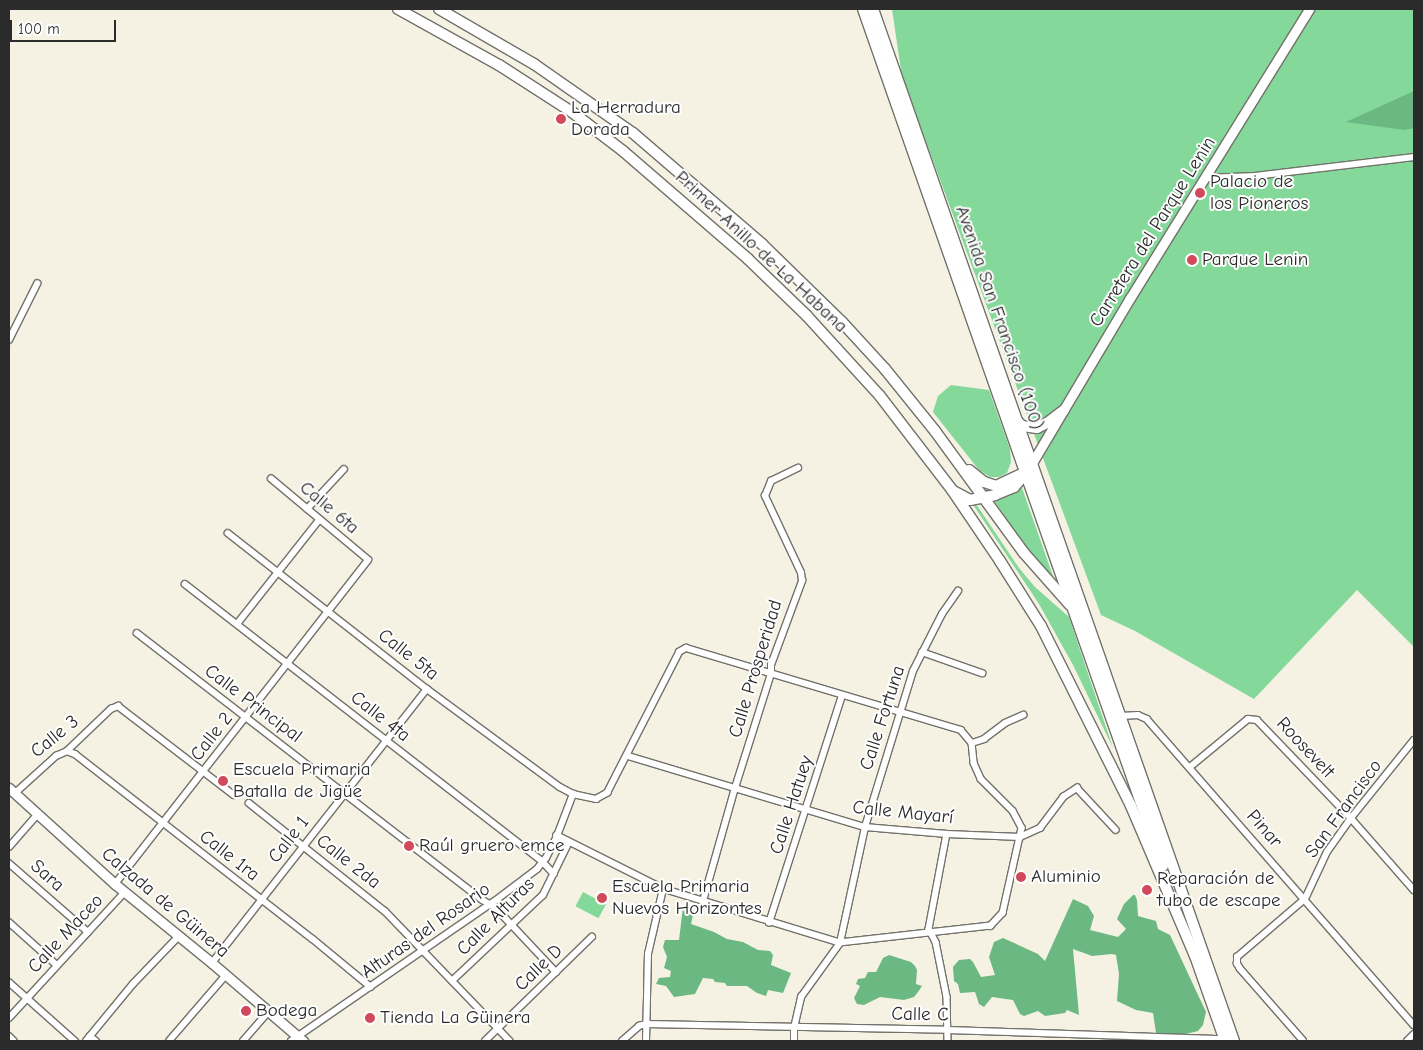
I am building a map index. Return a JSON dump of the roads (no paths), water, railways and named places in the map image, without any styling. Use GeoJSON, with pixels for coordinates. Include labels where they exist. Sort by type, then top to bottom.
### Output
{"type":"FeatureCollection","features":[{"type":"Feature","properties":{"kind":"highway","name":"Primer Anillo de La Habana"},"geometry":{"type":"LineString","coordinates":[[398,9],[500,65],[572,112],[624,151],[683,200],[748,259],[841,352],[906,429],[952,490],[1006,569],[1041,626],[1121,786],[1195,956]]}},
{"type":"Feature","properties":{"kind":"highway","name":"Primer Anillo de La Habana"},"geometry":{"type":"LineString","coordinates":[[439,9],[534,64],[588,100],[633,133],[696,186],[762,244],[840,321],[907,396],[960,463]]}},
{"type":"Feature","properties":{"kind":"highway","name":"Avenida San Francisco (100)"},"geometry":{"type":"LineString","coordinates":[[863,9],[1012,423],[1095,638],[1228,1040]]}},
{"type":"Feature","properties":{"kind":"highway","name":"Avenida San Francisco (100)"},"geometry":{"type":"LineString","coordinates":[[874,9],[1012,423]]}},
{"type":"Feature","properties":{"kind":"highway"},"geometry":{"type":"LineString","coordinates":[[1010,480],[1016,471],[1018,458],[1012,423],[1037,428],[1064,410]]}},
{"type":"Feature","properties":{"kind":"highway"},"geometry":{"type":"LineString","coordinates":[[960,463],[990,485],[1000,485],[1029,468]]}},
{"type":"Feature","properties":{"kind":"highway"},"geometry":{"type":"LineString","coordinates":[[960,463],[1024,553],[1095,638]]}},
{"type":"Feature","properties":{"kind":"highway"},"geometry":{"type":"LineString","coordinates":[[952,490],[970,500],[995,495],[1011,489],[1029,468]]}},
{"type":"Feature","properties":{"kind":"highway","name":"Avenida San Francisco (100)"},"geometry":{"type":"LineString","coordinates":[[1029,468],[1073,610],[1195,956]]}},
{"type":"Feature","properties":{"kind":"highway"},"geometry":{"type":"LineString","coordinates":[[1195,956],[1228,1040]]}},
{"type":"Feature","properties":{"kind":"street","name":"Carretera del Parque Lenin"},"geometry":{"type":"LineString","coordinates":[[1029,468],[1309,9]]}},
{"type":"Feature","properties":{"kind":"street"},"geometry":{"type":"LineString","coordinates":[[1205,178],[1273,174],[1414,157]]}},
{"type":"Feature","properties":{"kind":"street"},"geometry":{"type":"LineString","coordinates":[[9,340],[36,284]]}},
{"type":"Feature","properties":{"kind":"street","name":"Calle Prosperidad"},"geometry":{"type":"LineString","coordinates":[[703,901],[735,788],[771,674],[771,665],[802,578],[765,496],[771,480],[798,468]]}},
{"type":"Feature","properties":{"kind":"street"},"geometry":{"type":"LineString","coordinates":[[307,509],[344,469]]}},
{"type":"Feature","properties":{"kind":"street","name":"Calle 6ta"},"geometry":{"type":"LineString","coordinates":[[271,479],[368,560]]}},
{"type":"Feature","properties":{"kind":"street"},"geometry":{"type":"LineString","coordinates":[[237,624],[319,520]]}},
{"type":"Feature","properties":{"kind":"street","name":"Calle 5ta"},"geometry":{"type":"LineString","coordinates":[[228,533],[427,690],[560,787],[573,794]]}},
{"type":"Feature","properties":{"kind":"street","name":"Calle 2"},"geometry":{"type":"LineString","coordinates":[[115,884],[368,560]]}},
{"type":"Feature","properties":{"kind":"street","name":"Calle 4ta"},"geometry":{"type":"LineString","coordinates":[[186,584],[543,862],[554,874]]}},
{"type":"Feature","properties":{"kind":"street","name":"Calle Fortuna"},"geometry":{"type":"LineString","coordinates":[[794,1041],[794,1028],[801,997],[840,943],[865,827],[913,671],[942,614],[958,591]]}},
{"type":"Feature","properties":{"kind":"street","name":"Calle Principal"},"geometry":{"type":"LineString","coordinates":[[137,633],[490,904],[513,924],[556,972]]}},
{"type":"Feature","properties":{"kind":"street"},"geometry":{"type":"LineString","coordinates":[[557,836],[568,844],[663,889],[840,943],[985,928],[1000,919],[1022,828],[1017,817],[986,785],[978,772],[972,743],[961,730],[686,648],[679,652],[628,756],[605,796],[596,799],[573,794]]}},
{"type":"Feature","properties":{"kind":"street"},"geometry":{"type":"LineString","coordinates":[[922,652],[982,673]]}},
{"type":"Feature","properties":{"kind":"street","name":"Calle 1"},"geometry":{"type":"LineString","coordinates":[[212,963],[427,690]]}},
{"type":"Feature","properties":{"kind":"street","name":"Calle Hatuey"},"geometry":{"type":"LineString","coordinates":[[770,923],[842,695]]}},
{"type":"Feature","properties":{"kind":"street","name":"Calle 3"},"geometry":{"type":"LineString","coordinates":[[12,791],[56,756],[67,751],[116,706],[124,709],[204,772]]}},
{"type":"Feature","properties":{"kind":"street"},"geometry":{"type":"LineString","coordinates":[[972,743],[984,739],[1005,723],[1022,715]]}},
{"type":"Feature","properties":{"kind":"street","name":"Pinar"},"geometry":{"type":"LineString","coordinates":[[1121,716],[1138,715],[1147,719],[1414,1025]]}},
{"type":"Feature","properties":{"kind":"street","name":"Roosevelt"},"geometry":{"type":"LineString","coordinates":[[1190,767],[1248,718],[1258,720],[1351,818],[1414,890]]}},
{"type":"Feature","properties":{"kind":"street","name":"San Francisco"},"geometry":{"type":"LineString","coordinates":[[1303,1041],[1240,969],[1237,957],[1305,899],[1327,852],[1351,818],[1414,740]]}},
{"type":"Feature","properties":{"kind":"street","name":"Calle 1ra"},"geometry":{"type":"LineString","coordinates":[[67,751],[75,754],[313,939],[371,988]]}},
{"type":"Feature","properties":{"kind":"street","name":"Calle Mayarí"},"geometry":{"type":"LineString","coordinates":[[628,756],[806,811],[865,827],[946,834],[1020,837]]}},
{"type":"Feature","properties":{"kind":"street"},"geometry":{"type":"LineString","coordinates":[[204,772],[234,795]]}},
{"type":"Feature","properties":{"kind":"street"},"geometry":{"type":"LineString","coordinates":[[1020,837],[1040,828],[1063,797],[1077,788],[1116,830]]}},
{"type":"Feature","properties":{"kind":"street","name":"Calzada de Güinera"},"geometry":{"type":"LineString","coordinates":[[12,791],[124,892],[269,1011],[297,1039]]}},
{"type":"Feature","properties":{"kind":"street","name":"Alturas del Rosario"},"geometry":{"type":"LineString","coordinates":[[297,1039],[490,904],[543,862],[557,836],[573,794]]}},
{"type":"Feature","properties":{"kind":"street","name":"Calle 2da"},"geometry":{"type":"LineString","coordinates":[[249,803],[385,911],[422,952],[510,1041]]}},
{"type":"Feature","properties":{"kind":"street"},"geometry":{"type":"LineString","coordinates":[[9,847],[37,815]]}},
{"type":"Feature","properties":{"kind":"street"},"geometry":{"type":"LineString","coordinates":[[946,834],[929,924],[930,934],[936,942],[946,997],[948,1041]]}},
{"type":"Feature","properties":{"kind":"street","name":"Calle Alturas"},"geometry":{"type":"LineString","coordinates":[[452,981],[542,895],[568,844]]}},
{"type":"Feature","properties":{"kind":"street","name":"Sara"},"geometry":{"type":"LineString","coordinates":[[9,863],[88,932]]}},
{"type":"Feature","properties":{"kind":"street"},"geometry":{"type":"LineString","coordinates":[[646,1041],[648,954],[663,889]]}},
{"type":"Feature","properties":{"kind":"street","name":"Calle Maceo"},"geometry":{"type":"LineString","coordinates":[[9,1018],[124,892]]}},
{"type":"Feature","properties":{"kind":"street"},"geometry":{"type":"LineString","coordinates":[[9,922],[57,965]]}},
{"type":"Feature","properties":{"kind":"street"},"geometry":{"type":"LineString","coordinates":[[96,1041],[88,1039],[133,984],[178,937]]}},
{"type":"Feature","properties":{"kind":"street","name":"Calle D"},"geometry":{"type":"LineString","coordinates":[[485,1041],[592,937]]}},
{"type":"Feature","properties":{"kind":"street"},"geometry":{"type":"LineString","coordinates":[[169,1041],[226,975]]}},
{"type":"Feature","properties":{"kind":"street"},"geometry":{"type":"LineString","coordinates":[[9,982],[75,1041]]}},
{"type":"Feature","properties":{"kind":"street"},"geometry":{"type":"LineString","coordinates":[[243,1041],[269,1011]]}},
{"type":"Feature","properties":{"kind":"street"},"geometry":{"type":"LineString","coordinates":[[622,1041],[639,1026],[646,1024]]}},
{"type":"Feature","properties":{"kind":"street","name":"Calle C"},"geometry":{"type":"LineString","coordinates":[[646,1024],[948,1030],[1228,1040]]}},
{"type":"Feature","properties":{"kind":"street"},"geometry":{"type":"LineString","coordinates":[[1406,1041],[1414,1034]]}},
{"type":"Feature","properties":{"kind":"street"},"geometry":{"type":"LineString","coordinates":[[9,1036],[14,1041]]}},
{"type":"Feature","properties":{"kind":"place","name":"La Herradura Dorada"},"geometry":{"type":"Point","coordinates":[561,119]}},
{"type":"Feature","properties":{"kind":"place","name":"Palacio de los Pioneros"},"geometry":{"type":"Point","coordinates":[1200,193]}},
{"type":"Feature","properties":{"kind":"place","name":"Parque Lenin"},"geometry":{"type":"Point","coordinates":[1192,260]}},
{"type":"Feature","properties":{"kind":"place","name":"Escuela Primaria Batalla de Jigüe"},"geometry":{"type":"Point","coordinates":[223,781]}},
{"type":"Feature","properties":{"kind":"place","name":"Raúl gruero emce"},"geometry":{"type":"Point","coordinates":[409,846]}},
{"type":"Feature","properties":{"kind":"place","name":"Aluminio"},"geometry":{"type":"Point","coordinates":[1021,877]}},
{"type":"Feature","properties":{"kind":"place","name":"Reparación de tubo de escape"},"geometry":{"type":"Point","coordinates":[1147,890]}},
{"type":"Feature","properties":{"kind":"place","name":"Escuela Primaria Nuevos Horizontes"},"geometry":{"type":"Point","coordinates":[602,898]}},
{"type":"Feature","properties":{"kind":"place","name":"Bodega"},"geometry":{"type":"Point","coordinates":[246,1011]}},
{"type":"Feature","properties":{"kind":"place","name":"Tienda La Güinera"},"geometry":{"type":"Point","coordinates":[370,1018]}}]}
